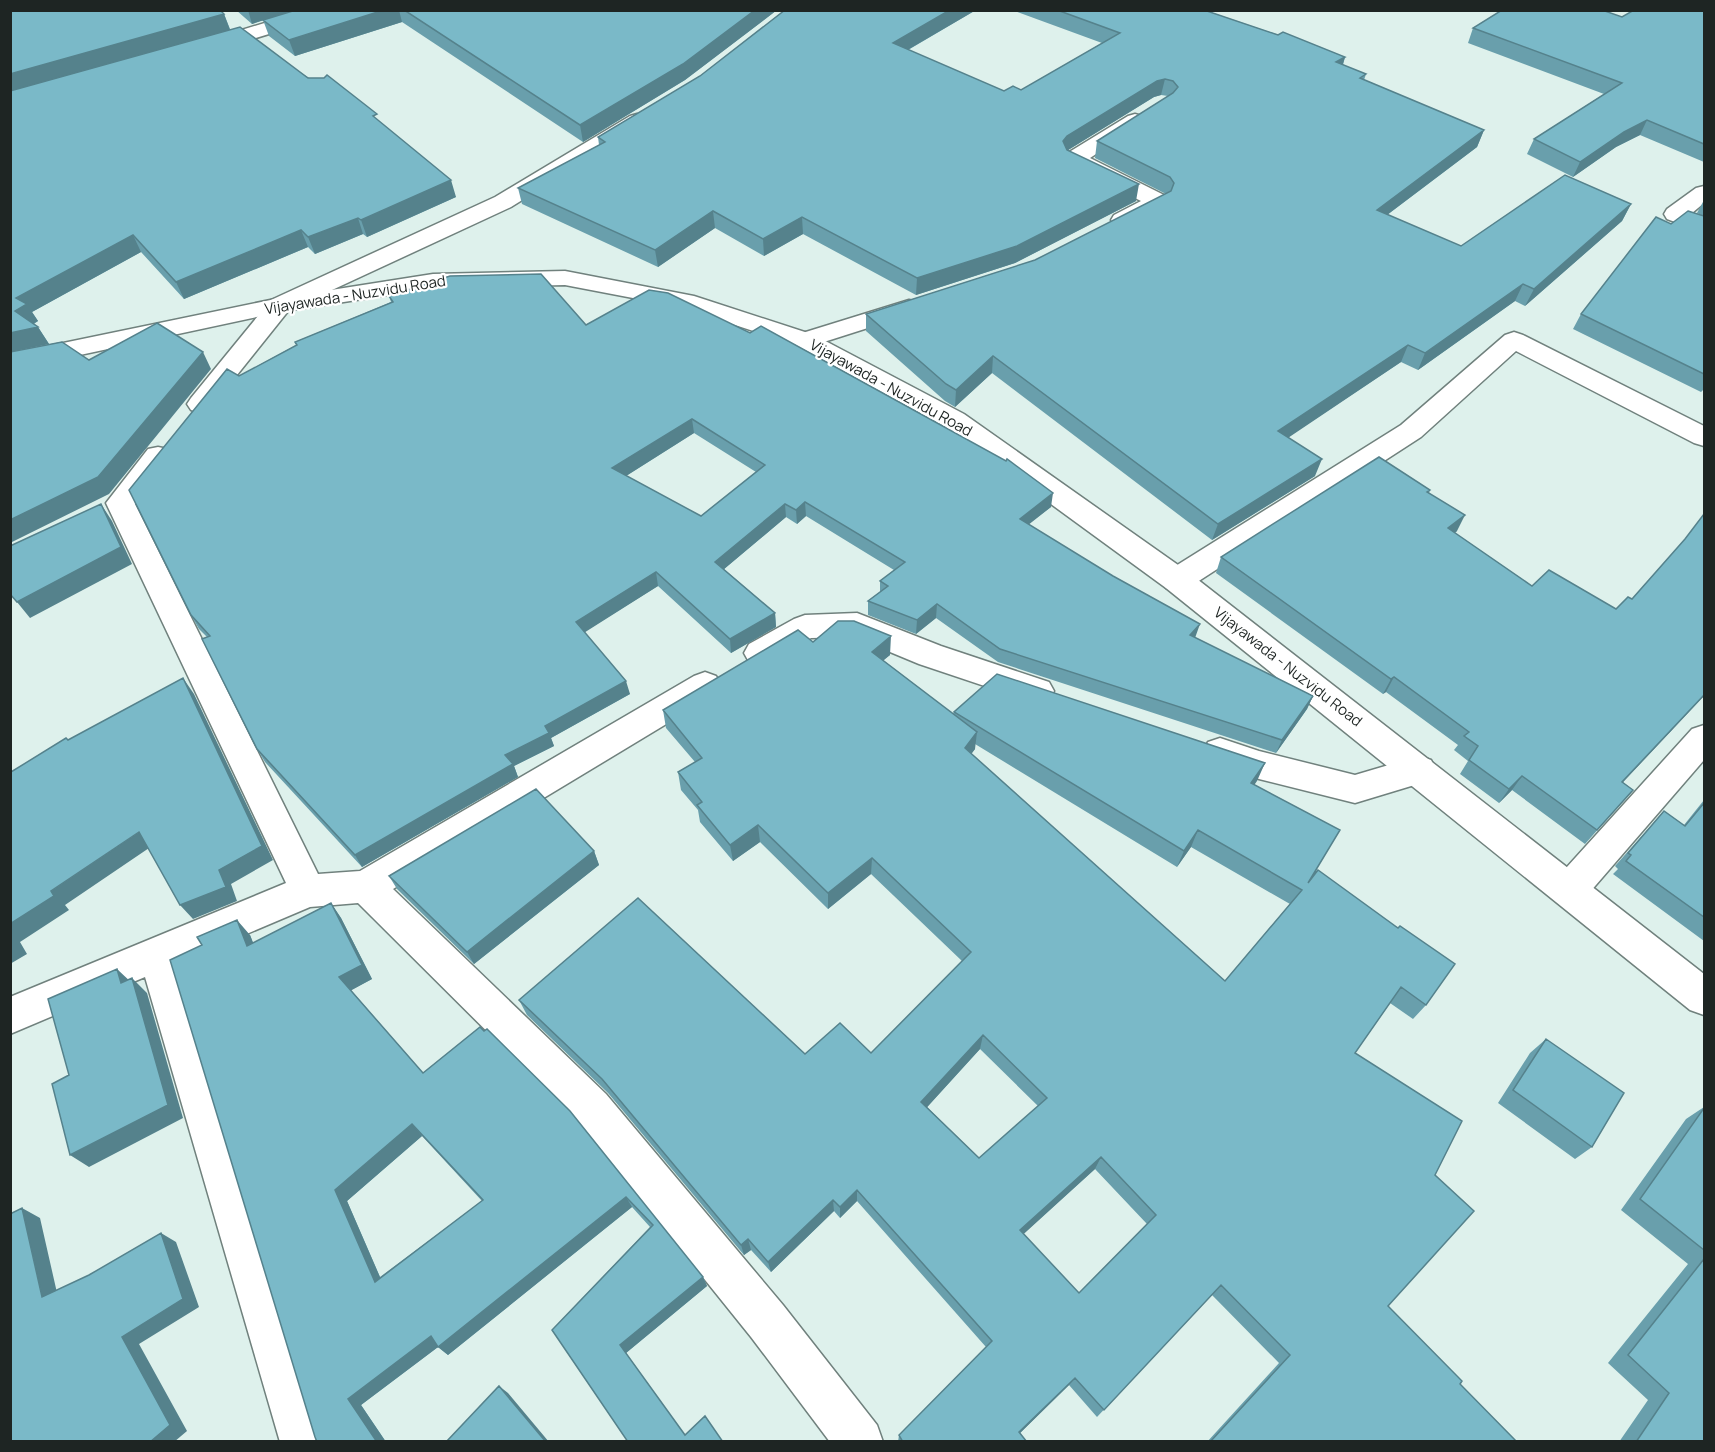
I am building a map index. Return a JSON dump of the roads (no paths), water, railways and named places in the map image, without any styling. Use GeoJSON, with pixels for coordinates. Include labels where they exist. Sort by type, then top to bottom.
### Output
{"type":"FeatureCollection","features":[{"type":"Feature","properties":{"kind":"street"},"geometry":{"type":"LineString","coordinates":[[192,50],[241,28],[328,10]]}},
{"type":"Feature","properties":{"kind":"street"},"geometry":{"type":"LineString","coordinates":[[241,28],[267,48]]}},
{"type":"Feature","properties":{"kind":"street"},"geometry":{"type":"LineString","coordinates":[[1107,228],[1158,201],[1074,159],[1152,109]]}},
{"type":"Feature","properties":{"kind":"street"},"geometry":{"type":"LineString","coordinates":[[308,891],[110,508],[280,305],[503,202],[653,110]]}},
{"type":"Feature","properties":{"kind":"street"},"geometry":{"type":"LineString","coordinates":[[1704,193],[1675,214],[1704,226]]}},
{"type":"Feature","properties":{"kind":"street","name":"Vijayawada - Nuzvidu Road"},"geometry":{"type":"LineString","coordinates":[[10,362],[280,305],[433,281],[565,278],[685,301],[805,340],[954,420],[1177,580],[1704,997]]}},
{"type":"Feature","properties":{"kind":"street"},"geometry":{"type":"LineString","coordinates":[[805,340],[925,302]]}},
{"type":"Feature","properties":{"kind":"street"},"geometry":{"type":"LineString","coordinates":[[1177,580],[1411,431],[1514,340],[1704,436]]}},
{"type":"Feature","properties":{"kind":"street"},"geometry":{"type":"LineString","coordinates":[[10,1016],[308,891],[366,886],[805,627],[856,625],[930,655],[1066,700]]}},
{"type":"Feature","properties":{"kind":"street"},"geometry":{"type":"LineString","coordinates":[[1570,889],[1704,738]]}},
{"type":"Feature","properties":{"kind":"street"},"geometry":{"type":"LineString","coordinates":[[1191,742],[1259,765],[1355,789],[1419,770]]}},
{"type":"Feature","properties":{"kind":"street"},"geometry":{"type":"LineString","coordinates":[[366,886],[592,1108],[768,1321],[860,1442]]}},
{"type":"Feature","properties":{"kind":"street"},"geometry":{"type":"LineString","coordinates":[[157,955],[304,1442]]}}]}
